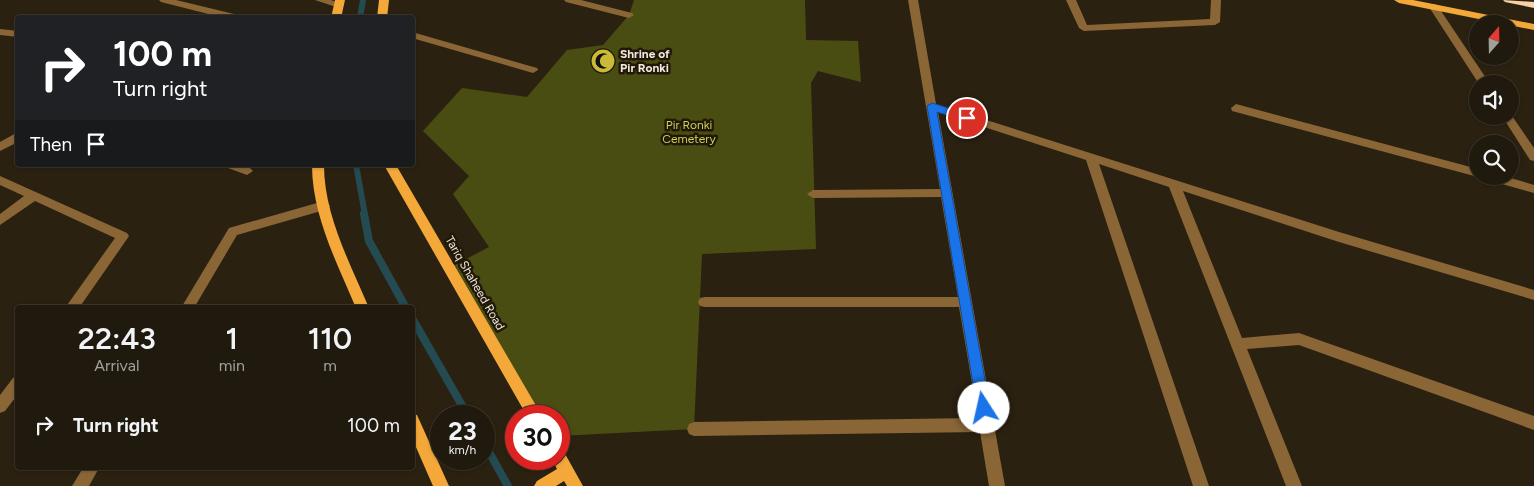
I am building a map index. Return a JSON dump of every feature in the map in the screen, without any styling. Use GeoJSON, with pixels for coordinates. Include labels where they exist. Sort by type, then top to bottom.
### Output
{"type":"FeatureCollection","features":[{"type":"Feature","properties":{"kind":"highway"},"geometry":{"type":"LineString","coordinates":[[1509,0],[1534,5]]}},
{"type":"Feature","properties":{"kind":"main road"},"geometry":{"type":"LineString","coordinates":[[382,15],[384,0]]}},
{"type":"Feature","properties":{"kind":"main road"},"geometry":{"type":"LineString","coordinates":[[1399,0],[1534,27]]}},
{"type":"Feature","properties":{"kind":"main road"},"geometry":{"type":"LineString","coordinates":[[337,15],[340,2]]}},
{"type":"Feature","properties":{"kind":"main road"},"geometry":{"type":"LineString","coordinates":[[318,167],[330,230],[362,305]]}},
{"type":"Feature","properties":{"kind":"main road","name":"Tariq Shaheed Road"},"geometry":{"type":"LineString","coordinates":[[391,167],[529,405]]}},
{"type":"Feature","properties":{"kind":"main road"},"geometry":{"type":"LineString","coordinates":[[415,427],[441,486]]}},
{"type":"Feature","properties":{"kind":"main road"},"geometry":{"type":"LineString","coordinates":[[561,470],[562,474],[575,486]]}},
{"type":"Feature","properties":{"kind":"main road"},"geometry":{"type":"LineString","coordinates":[[542,486],[562,474]]}},
{"type":"Feature","properties":{"kind":"street"},"geometry":{"type":"LineString","coordinates":[[164,0],[227,15]]}},
{"type":"Feature","properties":{"kind":"street"},"geometry":{"type":"LineString","coordinates":[[320,0],[340,2]]}},
{"type":"Feature","properties":{"kind":"street"},"geometry":{"type":"LineString","coordinates":[[569,0],[629,15]]}},
{"type":"Feature","properties":{"kind":"street"},"geometry":{"type":"LineString","coordinates":[[913,0],[997,486]]}},
{"type":"Feature","properties":{"kind":"street"},"geometry":{"type":"LineString","coordinates":[[1071,0],[1084,28],[1215,22],[1216,0]]}},
{"type":"Feature","properties":{"kind":"street"},"geometry":{"type":"LineString","coordinates":[[1434,7],[1479,75]]}},
{"type":"Feature","properties":{"kind":"street"},"geometry":{"type":"LineString","coordinates":[[0,32],[15,34]]}},
{"type":"Feature","properties":{"kind":"street"},"geometry":{"type":"LineString","coordinates":[[415,36],[533,70]]}},
{"type":"Feature","properties":{"kind":"street"},"geometry":{"type":"LineString","coordinates":[[932,106],[1348,240],[1534,295]]}},
{"type":"Feature","properties":{"kind":"street"},"geometry":{"type":"LineString","coordinates":[[1236,108],[1469,172]]}},
{"type":"Feature","properties":{"kind":"street"},"geometry":{"type":"LineString","coordinates":[[1513,125],[1534,157]]}},
{"type":"Feature","properties":{"kind":"street"},"geometry":{"type":"LineString","coordinates":[[0,147],[15,138]]}},
{"type":"Feature","properties":{"kind":"street"},"geometry":{"type":"LineString","coordinates":[[1091,158],[1201,486]]}},
{"type":"Feature","properties":{"kind":"street"},"geometry":{"type":"LineString","coordinates":[[237,167],[247,171]]}},
{"type":"Feature","properties":{"kind":"street"},"geometry":{"type":"LineString","coordinates":[[0,180],[123,236],[73,305]]}},
{"type":"Feature","properties":{"kind":"street"},"geometry":{"type":"LineString","coordinates":[[1174,184],[1294,486]]}},
{"type":"Feature","properties":{"kind":"street"},"geometry":{"type":"LineString","coordinates":[[1519,185],[1534,189]]}},
{"type":"Feature","properties":{"kind":"street"},"geometry":{"type":"LineString","coordinates":[[812,194],[946,193]]}},
{"type":"Feature","properties":{"kind":"street"},"geometry":{"type":"LineString","coordinates":[[0,220],[33,196]]}},
{"type":"Feature","properties":{"kind":"street"},"geometry":{"type":"LineString","coordinates":[[189,305],[233,231],[324,206]]}},
{"type":"Feature","properties":{"kind":"street"},"geometry":{"type":"LineString","coordinates":[[705,302],[965,302]]}},
{"type":"Feature","properties":{"kind":"street"},"geometry":{"type":"LineString","coordinates":[[1238,344],[1299,339],[1534,423]]}},
{"type":"Feature","properties":{"kind":"street"},"geometry":{"type":"LineString","coordinates":[[0,406],[15,386]]}},
{"type":"Feature","properties":{"kind":"street"},"geometry":{"type":"LineString","coordinates":[[694,429],[987,425]]}},
{"type":"Feature","properties":{"kind":"street"},"geometry":{"type":"LineString","coordinates":[[80,486],[90,470]]}},
{"type":"Feature","properties":{"kind":"green space","name":"Pir Ronki Cemetery"},"geometry":{"type":"Polygon","coordinates":[[[634,0],[805,0],[806,40],[858,41],[861,82],[818,71],[811,83],[816,249],[702,254],[694,429],[570,435],[570,405],[529,405],[449,268],[489,247],[453,194],[469,176],[423,131],[462,88],[527,97],[567,50],[603,45],[629,15],[634,0]]]}},
{"type":"Feature","properties":{"kind":"waterway"},"geometry":{"type":"LineString","coordinates":[[360,15],[363,0]]}},
{"type":"Feature","properties":{"kind":"waterway"},"geometry":{"type":"LineString","coordinates":[[356,167],[365,215]]}},
{"type":"Feature","properties":{"kind":"waterway"},"geometry":{"type":"LineString","coordinates":[[364,214],[369,241],[404,305]]}},
{"type":"Feature","properties":{"kind":"waterway"},"geometry":{"type":"LineString","coordinates":[[415,323],[462,405]]}},
{"type":"Feature","properties":{"kind":"waterway"},"geometry":{"type":"LineString","coordinates":[[495,463],[508,486]]}},
{"type":"Feature","properties":{"kind":"place","name":"Shrine of Pir Ronki"},"geometry":{"type":"Point","coordinates":[603,61]}},
{"type":"Feature","properties":{"kind":"route"},"geometry":{"type":"LineString","coordinates":[[967,118],[932,106],[984,408]]}}]}
